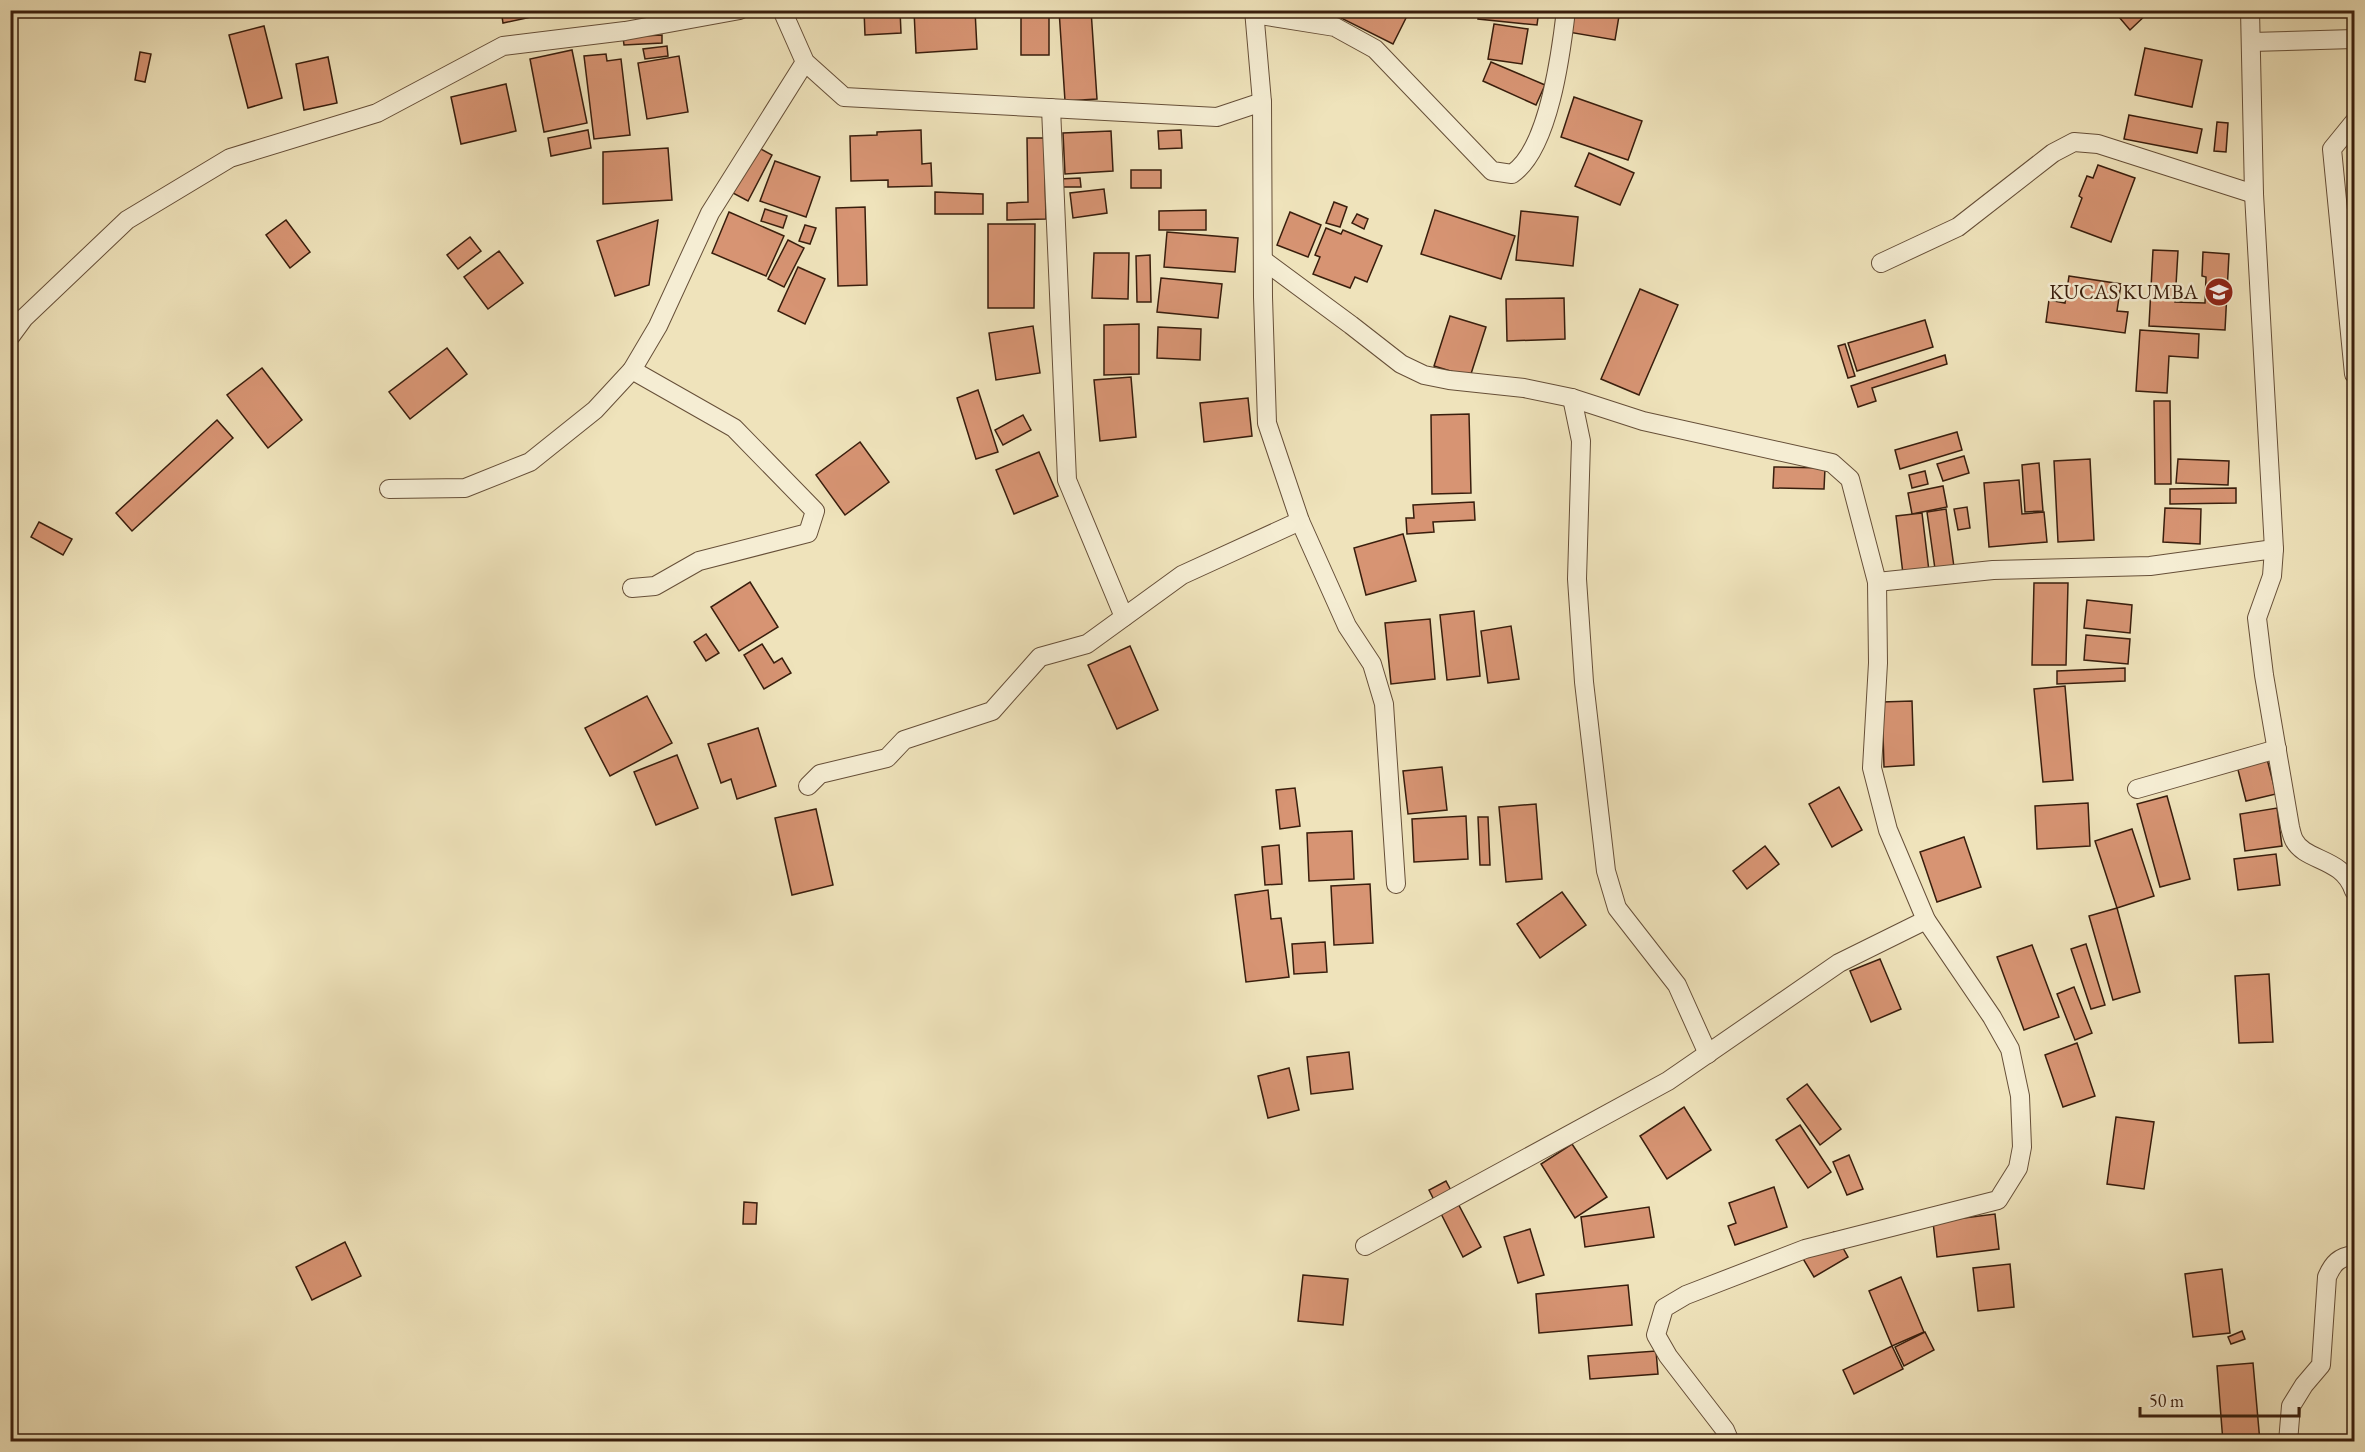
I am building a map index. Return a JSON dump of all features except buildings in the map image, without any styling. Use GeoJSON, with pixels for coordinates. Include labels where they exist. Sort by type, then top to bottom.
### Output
{"type":"FeatureCollection","features":[{"type":"Feature","properties":{"kind":"street"},"geometry":{"type":"LineString","coordinates":[[10,337],[24,318],[127,220],[230,158],[377,113],[503,46],[625,31],[740,10]]}},
{"type":"Feature","properties":{"kind":"street"},"geometry":{"type":"LineString","coordinates":[[782,10],[805,62],[844,97],[1217,117],[1262,102]]}},
{"type":"Feature","properties":{"kind":"street"},"geometry":{"type":"LineString","coordinates":[[1396,884],[1384,704],[1372,664],[1347,626],[1300,521],[1267,423],[1262,102],[1254,13],[1335,27],[1375,49],[1492,171],[1512,174],[1522,168],[1535,147],[1542,126],[1560,58],[1566,10]]}},
{"type":"Feature","properties":{"kind":"street"},"geometry":{"type":"LineString","coordinates":[[2250,10],[2254,194],[2274,549],[2272,576],[2257,618],[2264,675],[2290,826],[2295,843],[2336,866],[2351,881],[2355,891]]}},
{"type":"Feature","properties":{"kind":"street"},"geometry":{"type":"LineString","coordinates":[[2251,42],[2355,39]]}},
{"type":"Feature","properties":{"kind":"street"},"geometry":{"type":"LineString","coordinates":[[389,489],[465,488],[530,462],[595,410],[632,370],[658,326],[710,213],[805,62]]}},
{"type":"Feature","properties":{"kind":"street"},"geometry":{"type":"LineString","coordinates":[[1051,108],[1067,480],[1124,617]]}},
{"type":"Feature","properties":{"kind":"street"},"geometry":{"type":"LineString","coordinates":[[2355,122],[2332,149],[2355,374]]}},
{"type":"Feature","properties":{"kind":"street"},"geometry":{"type":"LineString","coordinates":[[1881,263],[1958,227],[2054,153],[2074,142],[2098,144],[2254,194]]}},
{"type":"Feature","properties":{"kind":"street"},"geometry":{"type":"LineString","coordinates":[[1263,260],[1401,364],[1424,375],[1524,388],[1572,398],[1643,421],[1832,463],[1850,479],[1878,582],[1878,663],[1872,768],[1888,830],[1926,920],[1992,1017],[2010,1049],[2020,1096],[2022,1147],[2018,1168],[1998,1200],[1804,1249],[1686,1294],[1664,1308],[1656,1335],[1668,1356],[1725,1430],[1730,1442]]}},
{"type":"Feature","properties":{"kind":"street"},"geometry":{"type":"LineString","coordinates":[[632,370],[734,428],[815,511],[808,534],[699,561],[655,586],[632,588]]}},
{"type":"Feature","properties":{"kind":"street"},"geometry":{"type":"LineString","coordinates":[[1572,398],[1581,441],[1577,579],[1584,682],[1606,871],[1617,908],[1677,985],[1708,1054]]}},
{"type":"Feature","properties":{"kind":"street"},"geometry":{"type":"LineString","coordinates":[[808,786],[820,774],[887,758],[904,740],[992,711],[1040,657],[1087,644],[1182,575],[1300,521]]}},
{"type":"Feature","properties":{"kind":"street"},"geometry":{"type":"LineString","coordinates":[[1878,582],[1993,570],[2150,566],[2274,549]]}},
{"type":"Feature","properties":{"kind":"street"},"geometry":{"type":"LineString","coordinates":[[2137,789],[2277,749]]}},
{"type":"Feature","properties":{"kind":"street"},"geometry":{"type":"LineString","coordinates":[[1365,1246],[1668,1082],[1839,963],[1926,920]]}},
{"type":"Feature","properties":{"kind":"street"},"geometry":{"type":"LineString","coordinates":[[2288,1442],[2291,1406],[2304,1385],[2322,1365],[2327,1277],[2333,1264],[2342,1256],[2355,1255]]}},
{"type":"Feature","properties":{"kind":"place","name":"KUCAS KUMBA"},"geometry":{"type":"Point","coordinates":[2219,292]}}]}
